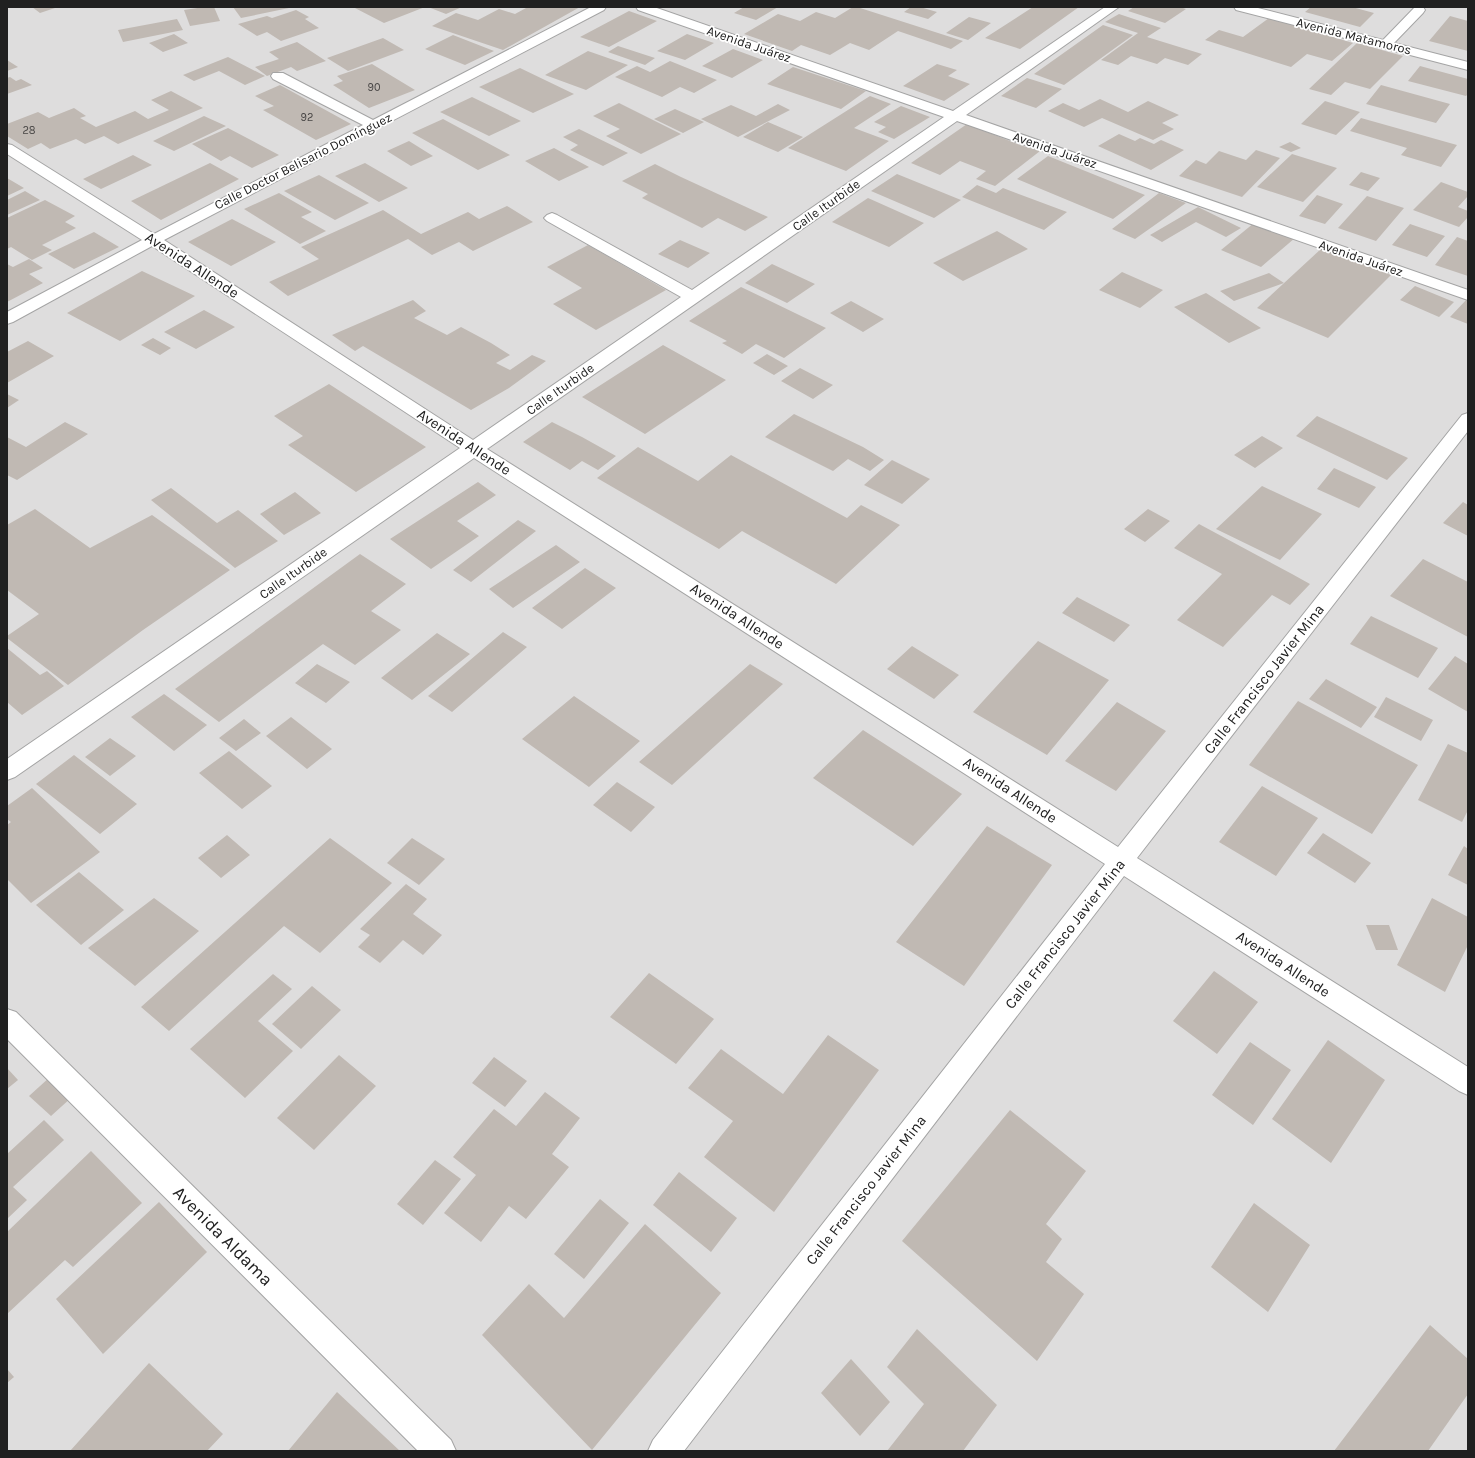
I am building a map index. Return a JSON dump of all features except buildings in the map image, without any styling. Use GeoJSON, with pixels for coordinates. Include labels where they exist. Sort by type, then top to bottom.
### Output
{"type":"FeatureCollection","features":[{"type":"Feature","properties":{"kind":"street","name":"Calle Doctor Belisario Domínguez"},"geometry":{"type":"LineString","coordinates":[[7,319],[153,240],[600,7]]}},
{"type":"Feature","properties":{"kind":"street","name":"Avenida Juárez"},"geometry":{"type":"LineString","coordinates":[[642,7],[1468,295]]}},
{"type":"Feature","properties":{"kind":"street","name":"Calle Iturbide"},"geometry":{"type":"LineString","coordinates":[[7,771],[1113,7]]}},
{"type":"Feature","properties":{"kind":"street","name":"Avenida Matamoros"},"geometry":{"type":"LineString","coordinates":[[1240,7],[1468,66]]}},
{"type":"Feature","properties":{"kind":"street"},"geometry":{"type":"LineString","coordinates":[[1386,44],[1419,10]]}},
{"type":"Feature","properties":{"kind":"street"},"geometry":{"type":"LineString","coordinates":[[278,76],[373,125]]}},
{"type":"Feature","properties":{"kind":"street","name":"Avenida Allende"},"geometry":{"type":"LineString","coordinates":[[7,148],[153,240],[474,449],[1468,1082]]}},
{"type":"Feature","properties":{"kind":"street"},"geometry":{"type":"LineString","coordinates":[[552,218],[693,297]]}},
{"type":"Feature","properties":{"kind":"street","name":"Calle Francisco Javier Mina"},"geometry":{"type":"LineString","coordinates":[[664,1451],[1121,861],[1468,419]]}},
{"type":"Feature","properties":{"kind":"street","name":"Avenida Aldama"},"geometry":{"type":"LineString","coordinates":[[7,1021],[440,1451]]}},
{"type":"Feature","properties":{"kind":"shaded area"},"geometry":{"type":"Polygon","coordinates":[[[7,7],[1468,7],[1468,1451],[7,1451],[7,7]]]}}]}
